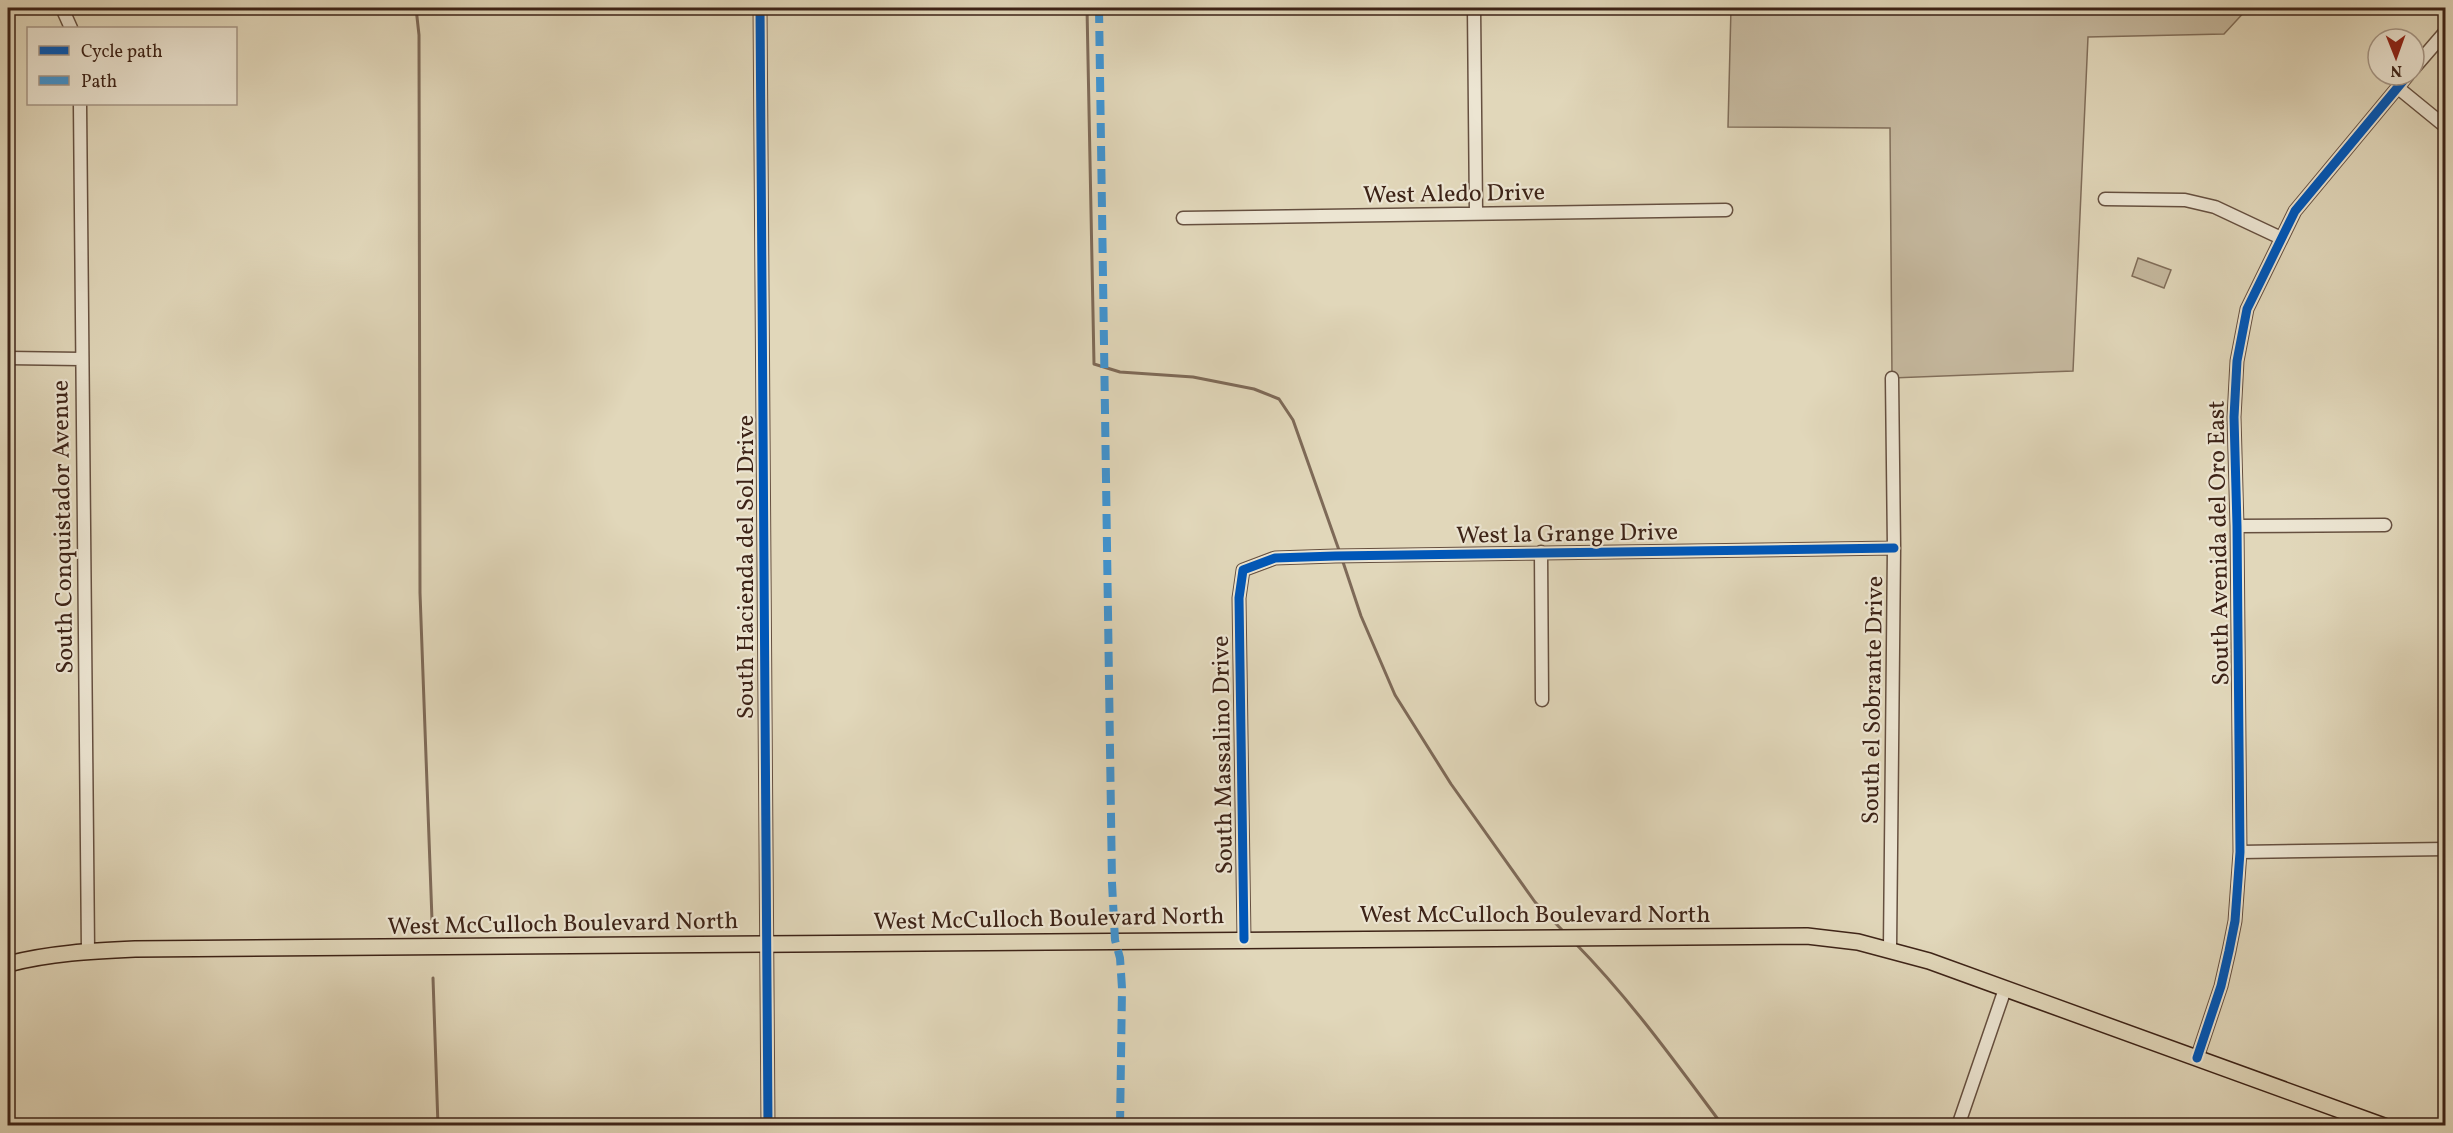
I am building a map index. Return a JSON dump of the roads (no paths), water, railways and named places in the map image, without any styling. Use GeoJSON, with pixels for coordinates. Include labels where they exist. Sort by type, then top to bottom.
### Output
{"type":"FeatureCollection","features":[{"type":"Feature","properties":{"kind":"main road","name":"West McCulloch Boulevard North"},"geometry":{"type":"LineString","coordinates":[[8,964],[88,951],[1782,934],[1833,938],[1890,949],[2384,1125]]}},
{"type":"Feature","properties":{"kind":"street"},"geometry":{"type":"LineString","coordinates":[[62,8],[71,27]]}},
{"type":"Feature","properties":{"kind":"street","name":"South Hacienda del Sol Drive"},"geometry":{"type":"LineString","coordinates":[[760,8],[768,1125]]}},
{"type":"Feature","properties":{"kind":"street"},"geometry":{"type":"LineString","coordinates":[[1474,8],[1476,213]]}},
{"type":"Feature","properties":{"kind":"street"},"geometry":{"type":"LineString","coordinates":[[2426,54],[2445,32]]}},
{"type":"Feature","properties":{"kind":"street"},"geometry":{"type":"LineString","coordinates":[[2397,87],[2445,127]]}},
{"type":"Feature","properties":{"kind":"street","name":"South Avenida del Oro East"},"geometry":{"type":"LineString","coordinates":[[2197,1058],[2221,986],[2229,951],[2235,921],[2240,852],[2234,417],[2237,361],[2247,309],[2295,211],[2397,87]]}},
{"type":"Feature","properties":{"kind":"street","name":"South Conquistador Avenue"},"geometry":{"type":"LineString","coordinates":[[80,105],[88,951]]}},
{"type":"Feature","properties":{"kind":"street"},"geometry":{"type":"LineString","coordinates":[[2105,199],[2185,200],[2215,207],[2281,238]]}},
{"type":"Feature","properties":{"kind":"street","name":"West Aledo Drive"},"geometry":{"type":"LineString","coordinates":[[1183,218],[1726,210]]}},
{"type":"Feature","properties":{"kind":"street"},"geometry":{"type":"LineString","coordinates":[[8,358],[81,358]]}},
{"type":"Feature","properties":{"kind":"street","name":"South el Sobrante Drive"},"geometry":{"type":"LineString","coordinates":[[1890,949],[1894,548],[1892,378]]}},
{"type":"Feature","properties":{"kind":"street"},"geometry":{"type":"LineString","coordinates":[[2237,526],[2385,525]]}},
{"type":"Feature","properties":{"kind":"street","name":"West la Grange Drive"},"geometry":{"type":"LineString","coordinates":[[1243,570],[1275,558],[1894,548]]}},
{"type":"Feature","properties":{"kind":"street"},"geometry":{"type":"LineString","coordinates":[[1541,552],[1542,700]]}},
{"type":"Feature","properties":{"kind":"street","name":"South Massalino Drive"},"geometry":{"type":"LineString","coordinates":[[1243,570],[1239,598],[1244,939]]}},
{"type":"Feature","properties":{"kind":"street"},"geometry":{"type":"LineString","coordinates":[[2240,852],[2445,849]]}},
{"type":"Feature","properties":{"kind":"street"},"geometry":{"type":"LineString","coordinates":[[1958,1125],[2006,989]]}},
{"type":"Feature","properties":{"kind":"waterway"},"geometry":{"type":"LineString","coordinates":[[416,8],[419,35],[420,593],[432,920]]}},
{"type":"Feature","properties":{"kind":"waterway"},"geometry":{"type":"LineString","coordinates":[[1087,8],[1094,364],[1120,372],[1193,377],[1254,389],[1279,399],[1293,420],[1340,553]]}},
{"type":"Feature","properties":{"kind":"waterway"},"geometry":{"type":"LineString","coordinates":[[1342,559],[1361,616],[1395,695],[1451,784],[1535,902],[1564,932]]}},
{"type":"Feature","properties":{"kind":"waterway"},"geometry":{"type":"LineString","coordinates":[[1575,943],[1634,1009],[1723,1126]]}},
{"type":"Feature","properties":{"kind":"waterway"},"geometry":{"type":"LineString","coordinates":[[433,978],[438,1126]]}}]}
